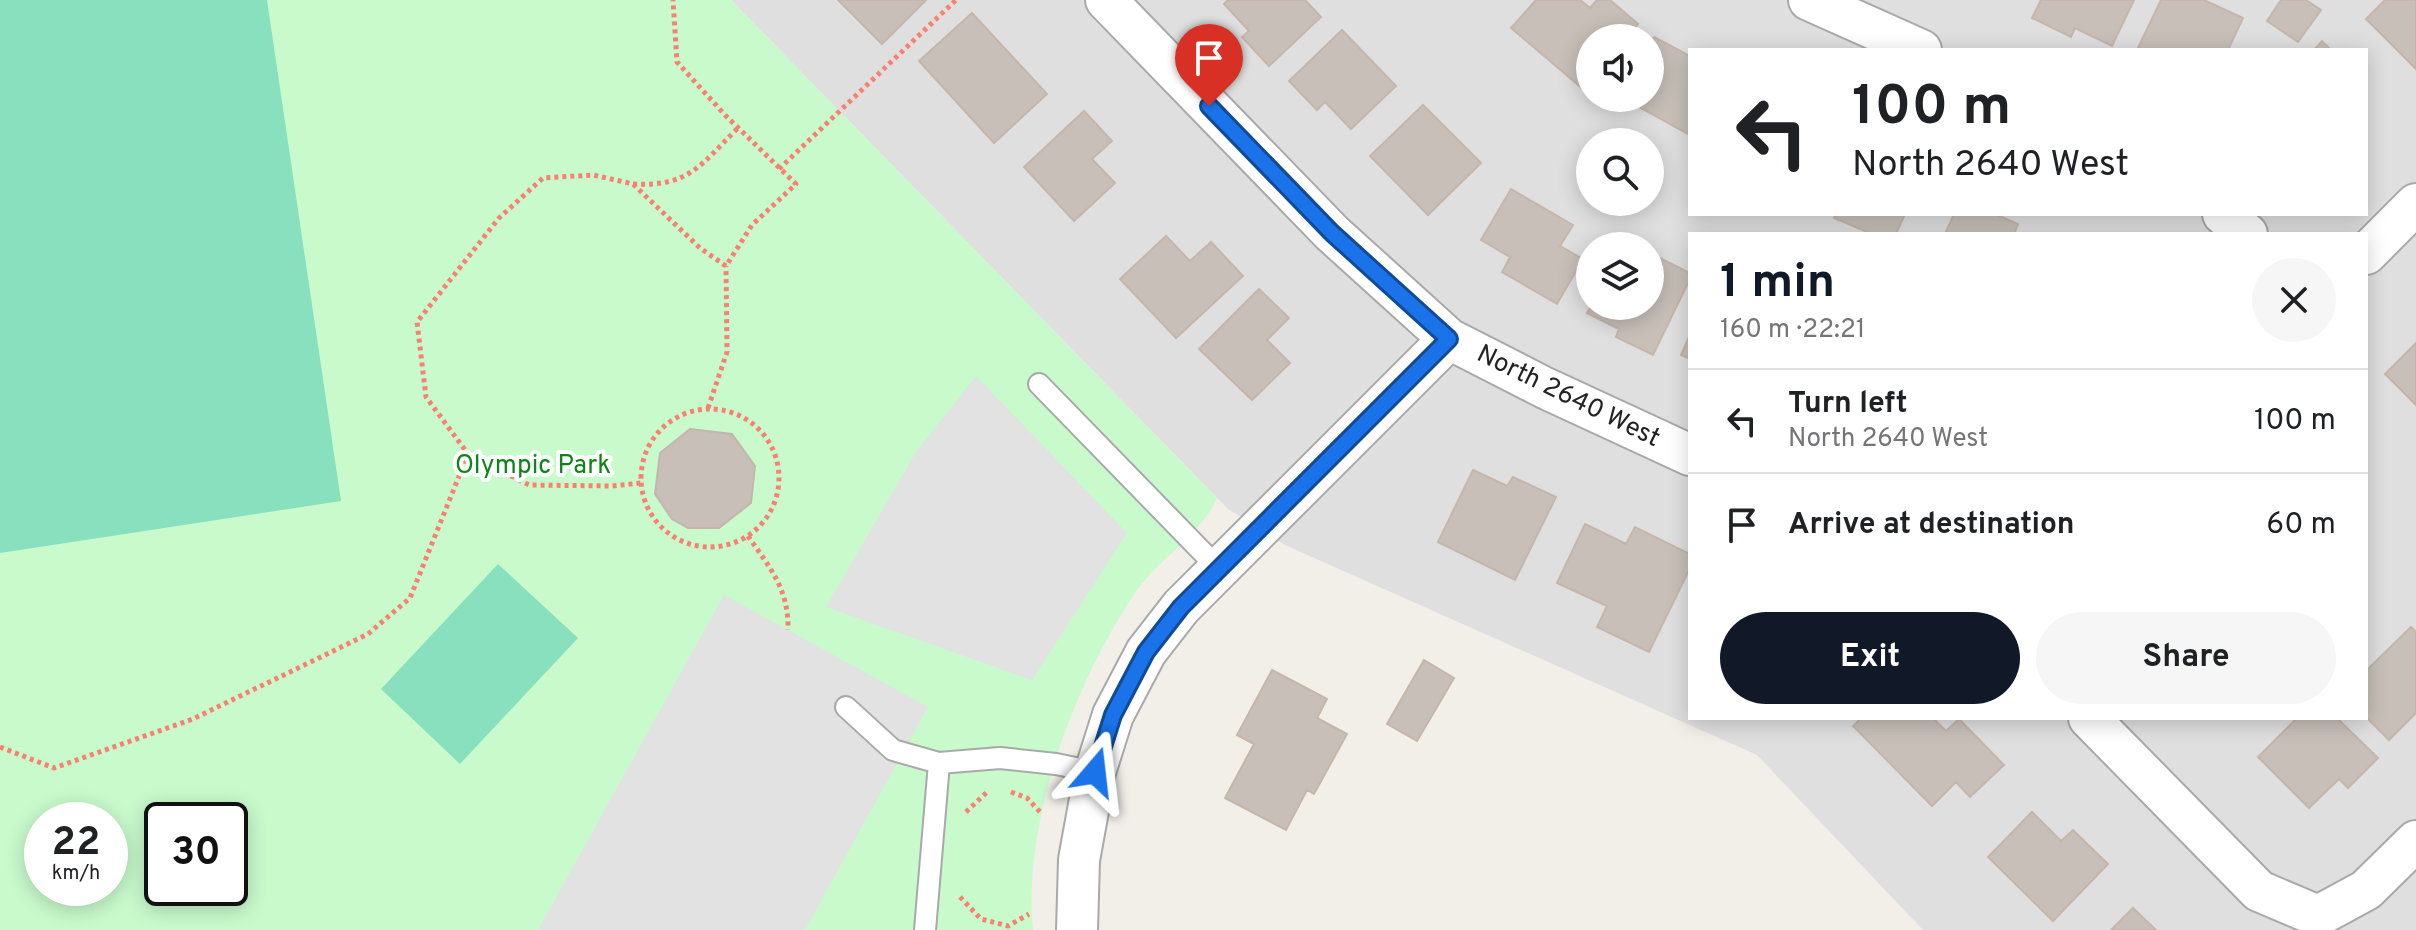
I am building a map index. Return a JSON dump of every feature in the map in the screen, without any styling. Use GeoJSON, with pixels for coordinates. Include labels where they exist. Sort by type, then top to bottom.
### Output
{"type":"FeatureCollection","features":[{"type":"Feature","properties":{"kind":"street","name":"North 2640 West"},"geometry":{"type":"LineString","coordinates":[[1106,0],[1332,233],[1449,339],[1545,388],[1688,454]]}},
{"type":"Feature","properties":{"kind":"street"},"geometry":{"type":"LineString","coordinates":[[1809,0],[1917,48]]}},
{"type":"Feature","properties":{"kind":"street"},"geometry":{"type":"LineString","coordinates":[[2368,252],[2416,204]]}},
{"type":"Feature","properties":{"kind":"street"},"geometry":{"type":"LineString","coordinates":[[2225,216],[2245,232]]}},
{"type":"Feature","properties":{"kind":"street"},"geometry":{"type":"LineString","coordinates":[[1077,930],[1079,860],[1095,772],[1113,715],[1146,652],[1181,607],[1449,339]]}},
{"type":"Feature","properties":{"kind":"street"},"geometry":{"type":"LineString","coordinates":[[2091,720],[2259,891],[2318,916],[2366,890],[2416,841]]}},
{"type":"Feature","properties":{"kind":"lane"},"geometry":{"type":"LineString","coordinates":[[1039,384],[1219,569]]}},
{"type":"Feature","properties":{"kind":"lane"},"geometry":{"type":"LineString","coordinates":[[846,707],[893,750],[939,763],[1000,758],[1095,772]]}},
{"type":"Feature","properties":{"kind":"lane"},"geometry":{"type":"LineString","coordinates":[[925,930],[939,763]]}},
{"type":"Feature","properties":{"kind":"path"},"geometry":{"type":"LineString","coordinates":[[673,0],[677,62],[738,128],[796,184],[752,225],[726,266],[727,352],[708,408]]}},
{"type":"Feature","properties":{"kind":"path"},"geometry":{"type":"LineString","coordinates":[[779,169],[956,0]]}},
{"type":"Feature","properties":{"kind":"path"},"geometry":{"type":"LineString","coordinates":[[641,483],[612,486],[529,485],[468,454],[426,397],[417,322],[499,218],[543,178],[593,175],[658,186],[690,175],[738,128]]}},
{"type":"Feature","properties":{"kind":"path"},"geometry":{"type":"LineString","coordinates":[[633,184],[700,248],[726,266]]}},
{"type":"Feature","properties":{"kind":"path"},"geometry":{"type":"LineString","coordinates":[[708,408],[730,411],[751,421],[767,437],[777,457],[780,479],[776,501],[765,521],[748,536],[726,546],[702,547],[679,540],[660,525],[647,506],[641,483],[643,460],[652,440],[667,424],[686,413],[708,408]]}},
{"type":"Feature","properties":{"kind":"path"},"geometry":{"type":"LineString","coordinates":[[0,747],[54,768],[193,719],[368,634],[410,598],[468,454]]}},
{"type":"Feature","properties":{"kind":"path"},"geometry":{"type":"LineString","coordinates":[[748,536],[780,581],[788,630]]}},
{"type":"Feature","properties":{"kind":"path"},"geometry":{"type":"LineString","coordinates":[[1001,787],[1027,798],[1042,814]]}},
{"type":"Feature","properties":{"kind":"path"},"geometry":{"type":"LineString","coordinates":[[964,814],[983,793],[992,790]]}},
{"type":"Feature","properties":{"kind":"path"},"geometry":{"type":"LineString","coordinates":[[960,884],[960,898],[981,919],[1008,926],[1029,914]]}},
{"type":"Feature","properties":{"kind":"shaded area"},"geometry":{"type":"Polygon","coordinates":[[[731,0],[2416,0],[2416,930],[1923,930],[1757,755],[1285,545],[1228,509],[731,0]]]}},
{"type":"Feature","properties":{"kind":"shaded area"},"geometry":{"type":"Polygon","coordinates":[[[976,376],[1127,533],[1032,680],[826,607],[916,452],[976,376]]]}},
{"type":"Feature","properties":{"kind":"shaded area"},"geometry":{"type":"Polygon","coordinates":[[[724,595],[928,707],[805,930],[538,930],[724,595]]]}},
{"type":"Feature","properties":{"kind":"green space","name":"Olympic Park"},"geometry":{"type":"Polygon","coordinates":[[[0,0],[731,0],[1217,498],[1201,524],[1137,590],[1093,665],[1074,708],[1045,798],[1036,843],[1032,888],[1033,930],[0,930],[0,0]]]}},
{"type":"Feature","properties":{"kind":"green space"},"geometry":{"type":"Polygon","coordinates":[[[0,0],[267,0],[341,501],[0,553],[0,0]]]}},
{"type":"Feature","properties":{"kind":"green space"},"geometry":{"type":"Polygon","coordinates":[[[498,564],[578,638],[460,764],[381,689],[498,564]]]}},
{"type":"Feature","properties":{"kind":"building"},"geometry":{"type":"Polygon","coordinates":[[[838,0],[926,0],[882,44],[838,0]]]}},
{"type":"Feature","properties":{"kind":"building"},"geometry":{"type":"Polygon","coordinates":[[[1228,0],[1305,0],[1321,17],[1269,66],[1242,37],[1249,31],[1224,4],[1228,0]]]}},
{"type":"Feature","properties":{"kind":"building"},"geometry":{"type":"Polygon","coordinates":[[[1536,0],[1580,0],[1590,8],[1597,0],[1610,0],[1638,24],[1576,24],[1576,83],[1511,28],[1536,0]]]}},
{"type":"Feature","properties":{"kind":"building"},"geometry":{"type":"Polygon","coordinates":[[[2041,0],[2134,0],[2112,46],[2075,28],[2071,37],[2032,18],[2041,0]]]}},
{"type":"Feature","properties":{"kind":"building"},"geometry":{"type":"Polygon","coordinates":[[[2161,0],[2204,0],[2243,18],[2229,48],[2138,48],[2161,0]]]}},
{"type":"Feature","properties":{"kind":"building"},"geometry":{"type":"Polygon","coordinates":[[[2281,0],[2306,0],[2321,10],[2298,42],[2267,21],[2281,0]]]}},
{"type":"Feature","properties":{"kind":"building"},"geometry":{"type":"Polygon","coordinates":[[[2385,0],[2416,0],[2416,69],[2366,19],[2385,0]]]}},
{"type":"Feature","properties":{"kind":"building"},"geometry":{"type":"Polygon","coordinates":[[[972,13],[1047,94],[994,143],[919,61],[972,13]]]}},
{"type":"Feature","properties":{"kind":"building"},"geometry":{"type":"Polygon","coordinates":[[[1342,30],[1396,86],[1351,129],[1325,102],[1317,110],[1289,81],[1342,30]]]}},
{"type":"Feature","properties":{"kind":"building"},"geometry":{"type":"Polygon","coordinates":[[[2322,41],[2329,48],[2316,48],[2322,41]]]}},
{"type":"Feature","properties":{"kind":"building"},"geometry":{"type":"Polygon","coordinates":[[[1664,42],[1688,55],[1688,134],[1648,112],[1664,112],[1664,42]]]}},
{"type":"Feature","properties":{"kind":"building"},"geometry":{"type":"Polygon","coordinates":[[[1423,105],[1481,163],[1428,215],[1370,156],[1423,105]]]}},
{"type":"Feature","properties":{"kind":"building"},"geometry":{"type":"Polygon","coordinates":[[[1084,111],[1112,141],[1092,159],[1115,183],[1074,221],[1024,167],[1084,111]]]}},
{"type":"Feature","properties":{"kind":"building"},"geometry":{"type":"Polygon","coordinates":[[[1511,189],[1573,225],[1560,246],[1576,255],[1576,271],[1557,304],[1502,272],[1510,257],[1481,240],[1511,189]]]}},
{"type":"Feature","properties":{"kind":"building"},"geometry":{"type":"Polygon","coordinates":[[[1904,216],[1897,232],[1867,232],[1834,218],[1904,216]]]}},
{"type":"Feature","properties":{"kind":"building"},"geometry":{"type":"Polygon","coordinates":[[[1953,216],[2000,216],[2018,224],[2015,232],[1946,232],[1953,216]]]}},
{"type":"Feature","properties":{"kind":"building"},"geometry":{"type":"Polygon","coordinates":[[[1166,236],[1190,261],[1211,242],[1243,276],[1176,338],[1120,279],[1166,236]]]}},
{"type":"Feature","properties":{"kind":"building"},"geometry":{"type":"Polygon","coordinates":[[[1664,260],[1688,272],[1688,283],[1653,355],[1616,337],[1619,329],[1601,320],[1664,320],[1664,260]]]}},
{"type":"Feature","properties":{"kind":"building"},"geometry":{"type":"Polygon","coordinates":[[[1259,289],[1289,318],[1267,340],[1290,363],[1252,400],[1199,349],[1259,289]]]}},
{"type":"Feature","properties":{"kind":"building"},"geometry":{"type":"Polygon","coordinates":[[[1688,339],[1688,358],[1681,355],[1688,339]]]}},
{"type":"Feature","properties":{"kind":"building"},"geometry":{"type":"Polygon","coordinates":[[[2416,343],[2416,405],[2385,374],[2416,343]]]}},
{"type":"Feature","properties":{"kind":"building"},"geometry":{"type":"Polygon","coordinates":[[[690,429],[732,434],[755,466],[751,503],[719,528],[688,528],[672,519],[655,494],[660,453],[690,429]]]}},
{"type":"Feature","properties":{"kind":"building"},"geometry":{"type":"Polygon","coordinates":[[[1473,470],[1507,486],[1513,477],[1556,497],[1515,580],[1438,542],[1473,470]]]}},
{"type":"Feature","properties":{"kind":"building"},"geometry":{"type":"Polygon","coordinates":[[[1585,524],[1626,544],[1635,527],[1688,553],[1688,572],[1649,652],[1597,627],[1607,606],[1557,583],[1585,524]]]}},
{"type":"Feature","properties":{"kind":"building"},"geometry":{"type":"Polygon","coordinates":[[[2411,627],[2416,632],[2416,713],[2389,740],[2368,719],[2368,669],[2411,627]]]}},
{"type":"Feature","properties":{"kind":"building"},"geometry":{"type":"Polygon","coordinates":[[[1424,660],[1454,678],[1417,741],[1387,724],[1424,660]]]}},
{"type":"Feature","properties":{"kind":"building"},"geometry":{"type":"Polygon","coordinates":[[[1272,670],[1327,699],[1317,718],[1347,734],[1314,794],[1307,790],[1286,830],[1225,798],[1254,744],[1237,735],[1272,670]]]}},
{"type":"Feature","properties":{"kind":"building"},"geometry":{"type":"Polygon","coordinates":[[[1859,720],[1935,720],[1946,731],[1960,720],[2004,765],[1970,797],[1956,782],[1932,806],[1853,726],[1859,720]]]}},
{"type":"Feature","properties":{"kind":"building"},"geometry":{"type":"Polygon","coordinates":[[[2295,720],[2339,720],[2378,758],[2348,788],[2339,779],[2309,808],[2258,757],[2295,720]]]}},
{"type":"Feature","properties":{"kind":"building"},"geometry":{"type":"Polygon","coordinates":[[[2032,812],[2061,841],[2073,830],[2108,864],[2053,921],[1988,857],[2032,812]]]}},
{"type":"Feature","properties":{"kind":"building"},"geometry":{"type":"Polygon","coordinates":[[[2133,908],[2156,930],[2111,930],[2133,908]]]}},
{"type":"Feature","properties":{"kind":"route"},"geometry":{"type":"LineString","coordinates":[[1095,772],[1113,715],[1146,652],[1181,607],[1449,339],[1332,233],[1209,106]]}}]}
